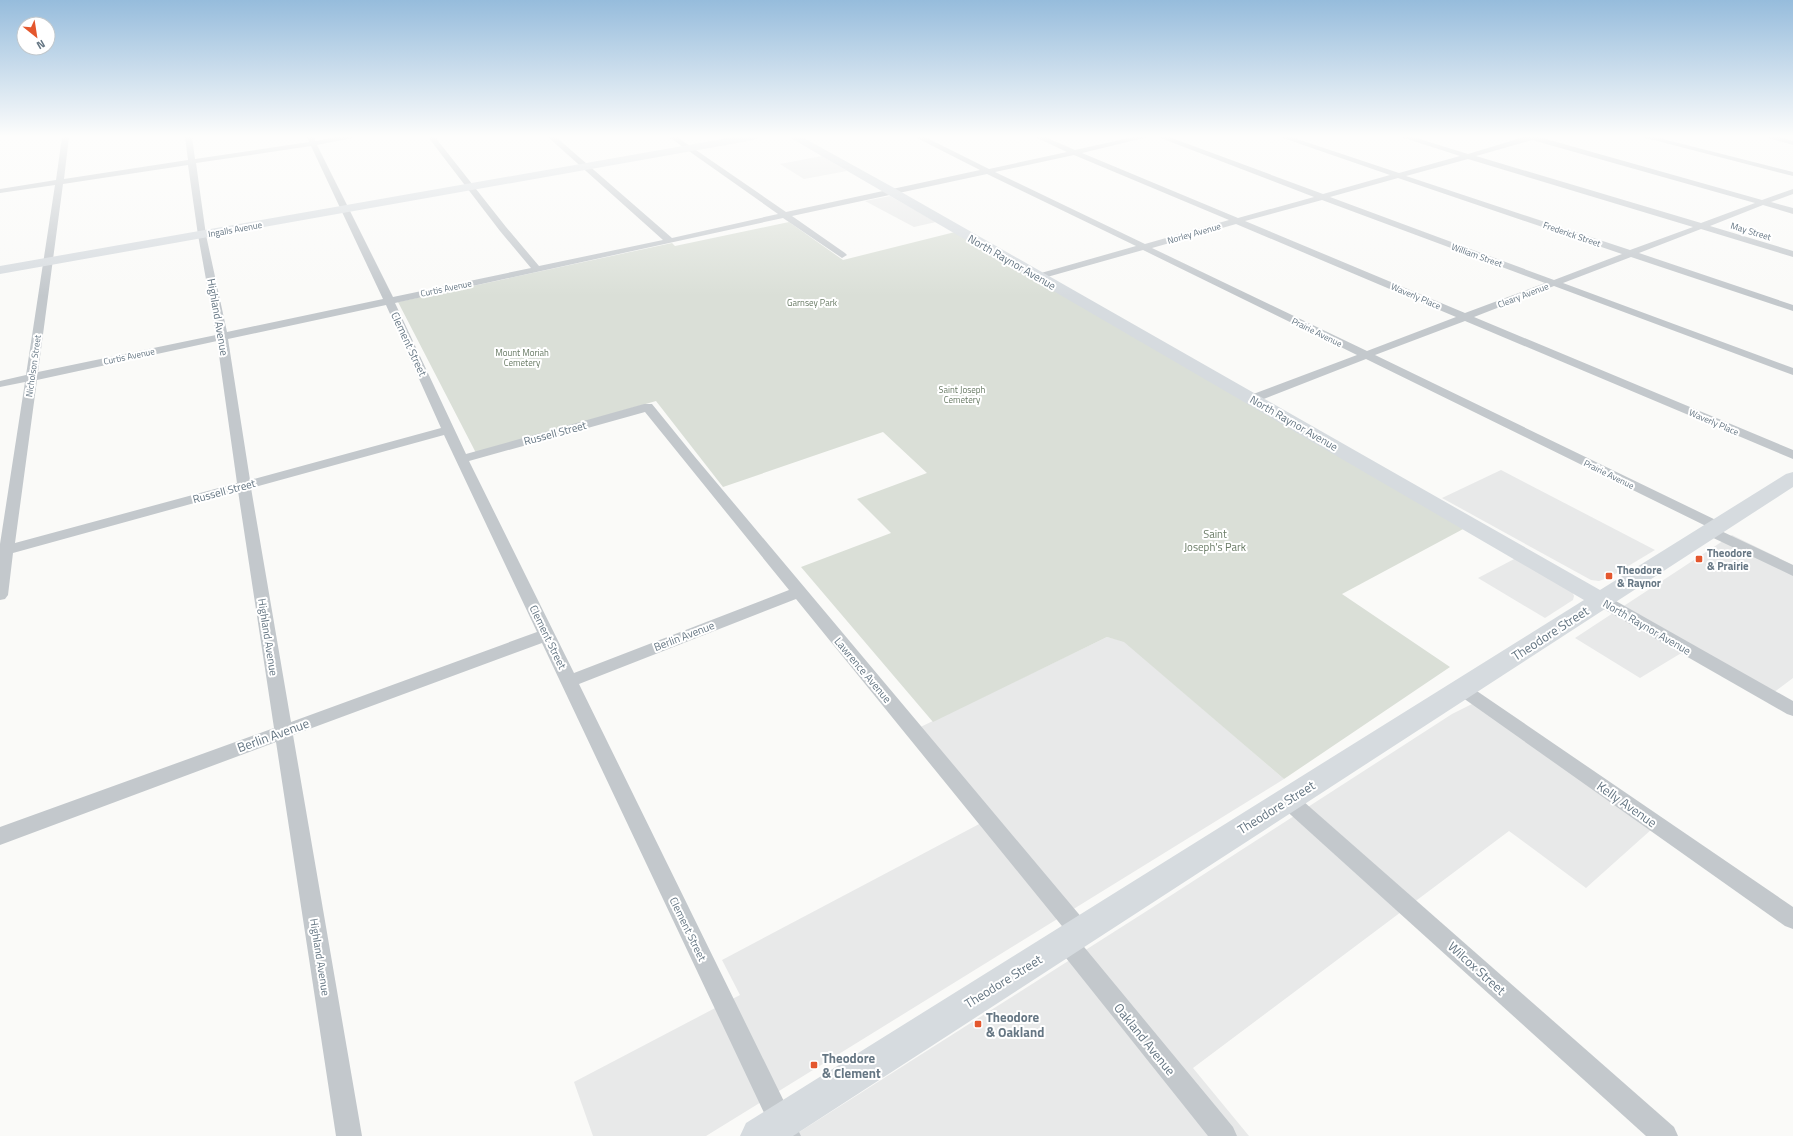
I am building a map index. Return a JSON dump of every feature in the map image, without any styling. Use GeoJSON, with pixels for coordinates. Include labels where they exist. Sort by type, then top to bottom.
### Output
{"type":"FeatureCollection","features":[{"type":"Feature","properties":{"kind":"main road","name":"Ingalls Avenue"},"geometry":{"type":"LineString","coordinates":[[0,270],[454,190]]}},
{"type":"Feature","properties":{"kind":"main road","name":"North Raynor Avenue"},"geometry":{"type":"LineString","coordinates":[[888,190],[1037,277],[1601,600]]}},
{"type":"Feature","properties":{"kind":"main road","name":"Theodore Street"},"geometry":{"type":"LineString","coordinates":[[776,1131],[1073,937],[1793,478]]}},
{"type":"Feature","properties":{"kind":"street","name":"Nicholson Street"},"geometry":{"type":"LineString","coordinates":[[0,595],[3,551],[59,190]]}},
{"type":"Feature","properties":{"kind":"street","name":"Highland Avenue"},"geometry":{"type":"LineString","coordinates":[[195,190],[202,235],[222,336],[244,486],[349,1136]]}},
{"type":"Feature","properties":{"kind":"street","name":"Clement Street"},"geometry":{"type":"LineString","coordinates":[[334,190],[389,300],[448,430],[569,681],[776,1131]]}},
{"type":"Feature","properties":{"kind":"street"},"geometry":{"type":"LineString","coordinates":[[473,190],[537,269]]}},
{"type":"Feature","properties":{"kind":"street"},"geometry":{"type":"LineString","coordinates":[[611,190],[670,241]]}},
{"type":"Feature","properties":{"kind":"street"},"geometry":{"type":"LineString","coordinates":[[750,190],[842,255]]}},
{"type":"Feature","properties":{"kind":"street","name":"Curtis Avenue"},"geometry":{"type":"LineString","coordinates":[[0,384],[902,190]]}},
{"type":"Feature","properties":{"kind":"street","name":"Prairie Avenue"},"geometry":{"type":"LineString","coordinates":[[1025,190],[1714,528],[1793,572]]}},
{"type":"Feature","properties":{"kind":"street","name":"Waverly Place"},"geometry":{"type":"LineString","coordinates":[[1165,190],[1793,455]]}},
{"type":"Feature","properties":{"kind":"street","name":"William Street"},"geometry":{"type":"LineString","coordinates":[[1302,190],[1793,372]]}},
{"type":"Feature","properties":{"kind":"street","name":"Norley Avenue"},"geometry":{"type":"LineString","coordinates":[[1037,277],[1347,190]]}},
{"type":"Feature","properties":{"kind":"street","name":"Frederick Street"},"geometry":{"type":"LineString","coordinates":[[1440,190],[1793,308]]}},
{"type":"Feature","properties":{"kind":"street","name":"May Street"},"geometry":{"type":"LineString","coordinates":[[1581,190],[1793,254]]}},
{"type":"Feature","properties":{"kind":"street"},"geometry":{"type":"LineString","coordinates":[[1720,190],[1793,211]]}},
{"type":"Feature","properties":{"kind":"street","name":"Cleary Avenue"},"geometry":{"type":"LineString","coordinates":[[1252,399],[1793,191]]}},
{"type":"Feature","properties":{"kind":"street","name":"Russell Street"},"geometry":{"type":"LineString","coordinates":[[462,459],[648,407]]}},
{"type":"Feature","properties":{"kind":"street","name":"Lawrence Avenue"},"geometry":{"type":"LineString","coordinates":[[648,407],[798,592],[1073,937]]}},
{"type":"Feature","properties":{"kind":"street","name":"Russell Street"},"geometry":{"type":"LineString","coordinates":[[3,551],[448,430]]}},
{"type":"Feature","properties":{"kind":"street","name":"Berlin Avenue"},"geometry":{"type":"LineString","coordinates":[[569,681],[798,592]]}},
{"type":"Feature","properties":{"kind":"street","name":"North Raynor Avenue"},"geometry":{"type":"LineString","coordinates":[[1601,600],[1793,709]]}},
{"type":"Feature","properties":{"kind":"street","name":"Berlin Avenue"},"geometry":{"type":"LineString","coordinates":[[0,836],[546,635]]}},
{"type":"Feature","properties":{"kind":"street","name":"Kelly Avenue"},"geometry":{"type":"LineString","coordinates":[[1462,689],[1793,919]]}},
{"type":"Feature","properties":{"kind":"street","name":"Wilcox Street"},"geometry":{"type":"LineString","coordinates":[[1288,800],[1665,1136]]}},
{"type":"Feature","properties":{"kind":"street","name":"Oakland Avenue"},"geometry":{"type":"LineString","coordinates":[[1073,937],[1224,1136]]}},
{"type":"Feature","properties":{"kind":"shaded area"},"geometry":{"type":"Polygon","coordinates":[[[890,196],[936,222],[914,227],[865,201],[890,196]]]}},
{"type":"Feature","properties":{"kind":"shaded area"},"geometry":{"type":"Polygon","coordinates":[[[1501,470],[1655,550],[1610,577],[1599,581],[1591,580],[1442,498],[1501,470]]]}},
{"type":"Feature","properties":{"kind":"shaded area"},"geometry":{"type":"Polygon","coordinates":[[[1732,535],[1793,565],[1793,678],[1765,699],[1683,652],[1640,678],[1575,638],[1732,535]]]}},
{"type":"Feature","properties":{"kind":"shaded area"},"geometry":{"type":"Polygon","coordinates":[[[1518,557],[1572,591],[1574,596],[1573,600],[1545,618],[1478,578],[1518,557]]]}},
{"type":"Feature","properties":{"kind":"shaded area"},"geometry":{"type":"Polygon","coordinates":[[[1107,637],[1124,641],[1284,779],[706,1136],[593,1136],[574,1082],[740,995],[722,960],[983,822],[908,733],[1107,637]]]}},
{"type":"Feature","properties":{"kind":"shaded area"},"geometry":{"type":"Polygon","coordinates":[[[1482,699],[1662,820],[1586,888],[1509,831],[1193,1068],[1249,1136],[793,1136],[1153,907],[1452,714],[1482,699]]]}},
{"type":"Feature","properties":{"kind":"green space"},"geometry":{"type":"Polygon","coordinates":[[[789,222],[843,260],[955,232],[1465,528],[1342,594],[1450,667],[1284,779],[1124,642],[1107,637],[933,722],[801,567],[891,533],[857,499],[927,473],[883,432],[723,487],[656,401],[476,453],[398,302],[672,243],[675,246],[789,222]]]}},
{"type":"Feature","properties":{"kind":"place","name":"Theodore & Prairie"},"geometry":{"type":"Point","coordinates":[1699,559]}},
{"type":"Feature","properties":{"kind":"place","name":"Theodore & Raynor"},"geometry":{"type":"Point","coordinates":[1609,576]}},
{"type":"Feature","properties":{"kind":"place","name":"Theodore & Oakland"},"geometry":{"type":"Point","coordinates":[978,1024]}},
{"type":"Feature","properties":{"kind":"place","name":"Theodore & Clement"},"geometry":{"type":"Point","coordinates":[814,1065]}},
{"type":"Feature","properties":{"kind":"park label","name":"Garnsey Park"},"geometry":{"type":"Point","coordinates":[812,302]}},
{"type":"Feature","properties":{"kind":"park label","name":"Mount Moriah Cemetery"},"geometry":{"type":"Point","coordinates":[522,358]}},
{"type":"Feature","properties":{"kind":"park label","name":"Saint Joseph Cemetery"},"geometry":{"type":"Point","coordinates":[962,394]}},
{"type":"Feature","properties":{"kind":"park label","name":"Saint Joseph's Park"},"geometry":{"type":"Point","coordinates":[1215,540]}}]}
